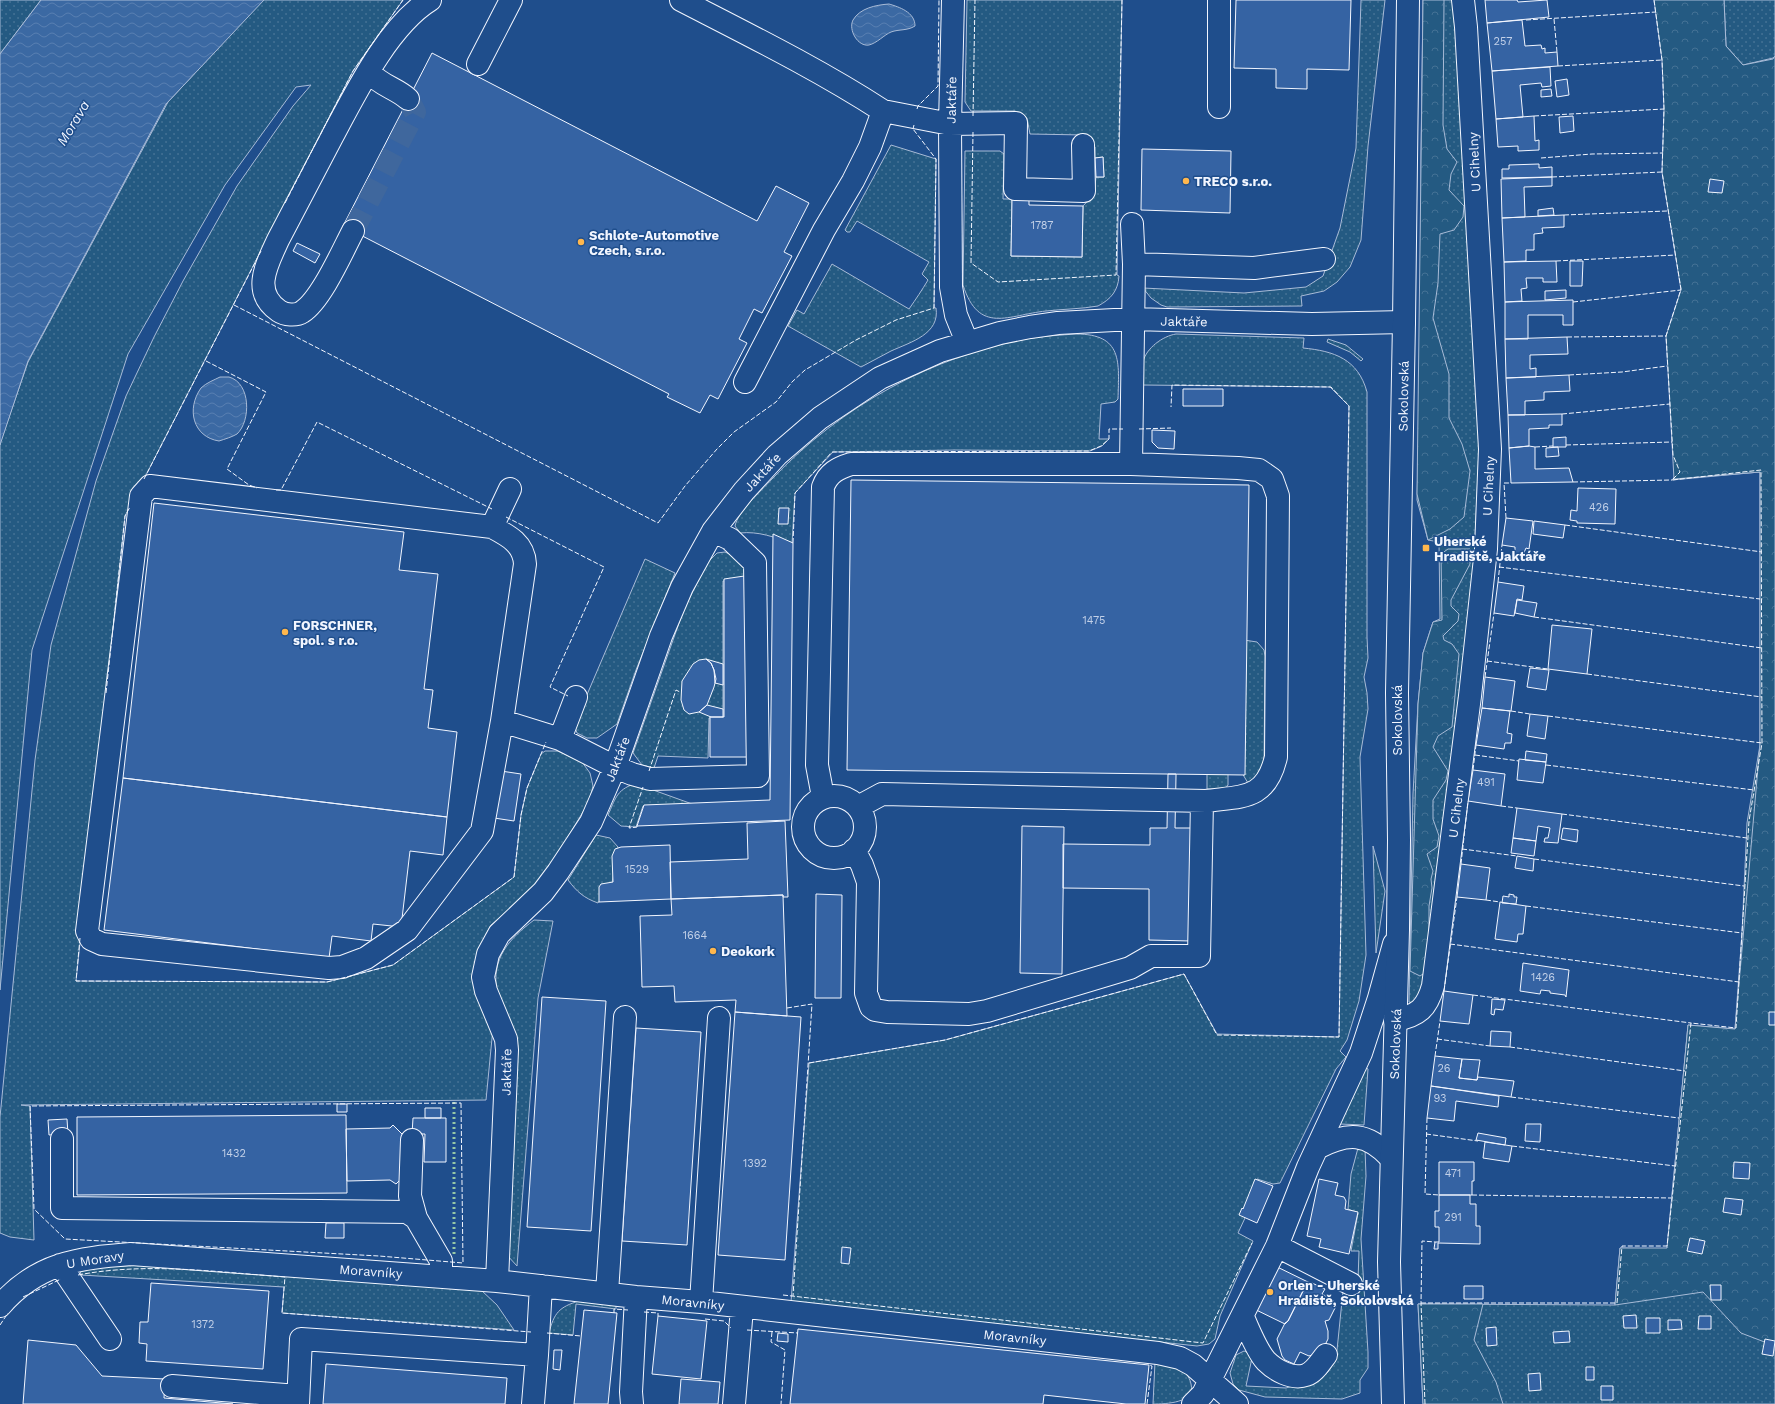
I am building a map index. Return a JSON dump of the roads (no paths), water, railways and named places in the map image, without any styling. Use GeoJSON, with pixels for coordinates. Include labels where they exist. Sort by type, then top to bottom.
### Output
{"type":"FeatureCollection","features":[{"type":"Feature","properties":{"kind":"street"},"geometry":{"type":"LineString","coordinates":[[353,231],[325,283],[310,304],[302,312],[292,314],[281,312],[270,305],[264,296],[262,286],[267,264],[278,240],[355,95],[378,57],[403,22],[430,0]]}},
{"type":"Feature","properties":{"kind":"street"},"geometry":{"type":"LineString","coordinates":[[478,64],[511,0]]}},
{"type":"Feature","properties":{"kind":"street"},"geometry":{"type":"LineString","coordinates":[[680,0],[791,56],[840,83],[883,111],[950,124],[1016,123],[1015,189],[1084,191],[1083,145]]}},
{"type":"Feature","properties":{"kind":"street","name":"Jaktáře"},"geometry":{"type":"LineString","coordinates":[[954,0],[950,124],[951,287],[956,315],[967,342]]}},
{"type":"Feature","properties":{"kind":"street"},"geometry":{"type":"LineString","coordinates":[[1219,0],[1219,107]]}},
{"type":"Feature","properties":{"kind":"street","name":"Sokolovská"},"geometry":{"type":"LineString","coordinates":[[1393,1404],[1389,1297],[1391,1158],[1398,930],[1399,840],[1396,693],[1404,322],[1408,0]]}},
{"type":"Feature","properties":{"kind":"street","name":"U Cihelny"},"geometry":{"type":"LineString","coordinates":[[1395,1020],[1416,1014],[1428,999],[1433,986],[1470,696],[1486,549],[1490,449],[1463,0]]}},
{"type":"Feature","properties":{"kind":"street"},"geometry":{"type":"LineString","coordinates":[[369,72],[383,85],[408,99]]}},
{"type":"Feature","properties":{"kind":"street"},"geometry":{"type":"LineString","coordinates":[[745,382],[824,230],[853,181],[870,147],[883,111]]}},
{"type":"Feature","properties":{"kind":"street"},"geometry":{"type":"LineString","coordinates":[[1131,464],[1134,264],[1132,224]]}},
{"type":"Feature","properties":{"kind":"street"},"geometry":{"type":"LineString","coordinates":[[1134,264],[1254,268],[1324,259]]}},
{"type":"Feature","properties":{"kind":"street","name":"Jaktáře"},"geometry":{"type":"LineString","coordinates":[[496,1282],[507,1050],[506,1039],[486,991],[483,977],[484,966],[488,954],[499,934],[543,892],[591,822],[615,767],[661,636],[682,587],[713,532],[744,491],[777,455],[820,418],[880,378],[940,350],[1000,333],[1058,323],[1133,320],[1312,324],[1404,322]]}},
{"type":"Feature","properties":{"kind":"street"},"geometry":{"type":"LineString","coordinates":[[823,797],[817,765],[823,495],[825,480],[830,474],[841,467],[851,464],[1131,464],[1259,470],[1272,479],[1278,496],[1276,757],[1273,772],[1262,787],[1253,794],[1241,797],[1202,801],[882,794],[858,807]]}},
{"type":"Feature","properties":{"kind":"street"},"geometry":{"type":"LineString","coordinates":[[150,486],[492,527],[511,537],[517,542],[525,556],[526,564],[502,721],[482,831],[407,930],[366,958],[342,967],[329,968],[102,944],[91,939],[88,931],[141,496],[150,486]]}},
{"type":"Feature","properties":{"kind":"street"},"geometry":{"type":"LineString","coordinates":[[492,527],[510,489]]}},
{"type":"Feature","properties":{"kind":"street"},"geometry":{"type":"LineString","coordinates":[[502,721],[560,739],[615,767],[650,779],[758,776],[755,563],[730,539],[713,532]]}},
{"type":"Feature","properties":{"kind":"street"},"geometry":{"type":"LineString","coordinates":[[560,739],[576,697]]}},
{"type":"Feature","properties":{"kind":"street"},"geometry":{"type":"LineString","coordinates":[[834,796],[845,798],[858,807],[862,814],[864,833],[854,850],[841,856],[826,856],[817,853],[810,846],[805,837],[803,828],[806,814],[815,802],[823,797],[834,796]]}},
{"type":"Feature","properties":{"kind":"street"},"geometry":{"type":"LineString","coordinates":[[854,850],[862,864],[868,882],[866,992],[871,1007],[875,1010],[887,1012],[969,1014],[987,1011],[1130,968],[1151,956],[1199,956],[1202,801]]}},
{"type":"Feature","properties":{"kind":"street"},"geometry":{"type":"LineString","coordinates":[[1193,1404],[1203,1394],[1277,1246],[1308,1167],[1361,1053],[1380,998],[1398,930]]}},
{"type":"Feature","properties":{"kind":"street"},"geometry":{"type":"LineString","coordinates":[[607,1293],[624,1017]]}},
{"type":"Feature","properties":{"kind":"street"},"geometry":{"type":"LineString","coordinates":[[701,1302],[719,1018]]}},
{"type":"Feature","properties":{"kind":"street"},"geometry":{"type":"LineString","coordinates":[[1317,1148],[1339,1138],[1351,1136],[1370,1140],[1381,1147],[1391,1158]]}},
{"type":"Feature","properties":{"kind":"street"},"geometry":{"type":"LineString","coordinates":[[62,1139],[62,1208],[396,1211],[407,1212],[416,1218]]}},
{"type":"Feature","properties":{"kind":"street"},"geometry":{"type":"LineString","coordinates":[[412,1140],[410,1196],[416,1218],[441,1262],[441,1276]]}},
{"type":"Feature","properties":{"kind":"street"},"geometry":{"type":"LineString","coordinates":[[1277,1246],[1351,1284]]}},
{"type":"Feature","properties":{"kind":"street","name":"Moravníky"},"geometry":{"type":"LineString","coordinates":[[131,1254],[441,1276],[636,1297],[701,1302],[742,1308],[1158,1353],[1186,1361],[1199,1369],[1209,1380],[1237,1404]]}},
{"type":"Feature","properties":{"kind":"street","name":"U Moravy"},"geometry":{"type":"LineString","coordinates":[[0,1306],[8,1297],[32,1277],[60,1264],[98,1256],[131,1254]]}},
{"type":"Feature","properties":{"kind":"street"},"geometry":{"type":"LineString","coordinates":[[60,1264],[110,1339]]}},
{"type":"Feature","properties":{"kind":"street"},"geometry":{"type":"LineString","coordinates":[[533,1404],[541,1286]]}},
{"type":"Feature","properties":{"kind":"street"},"geometry":{"type":"LineString","coordinates":[[632,1404],[631,1392],[636,1297]]}},
{"type":"Feature","properties":{"kind":"street"},"geometry":{"type":"LineString","coordinates":[[734,1404],[742,1308]]}},
{"type":"Feature","properties":{"kind":"street"},"geometry":{"type":"LineString","coordinates":[[1242,1316],[1251,1336],[1266,1360],[1288,1375],[1306,1375],[1315,1369],[1326,1355]]}},
{"type":"Feature","properties":{"kind":"street"},"geometry":{"type":"LineString","coordinates":[[172,1386],[298,1400],[301,1339],[536,1355]]}},
{"type":"Feature","properties":{"kind":"water","name":"Morava"},"geometry":{"type":"Polygon","coordinates":[[[41,0],[264,0],[166,104],[28,361],[0,445],[0,54],[41,0]]]}},
{"type":"Feature","properties":{"kind":"water"},"geometry":{"type":"Polygon","coordinates":[[[889,4],[906,11],[912,17],[915,26],[909,29],[891,32],[875,43],[869,45],[865,45],[858,41],[852,28],[853,20],[856,16],[864,10],[874,6],[889,4]]]}},
{"type":"Feature","properties":{"kind":"water"},"geometry":{"type":"Polygon","coordinates":[[[220,377],[229,377],[242,387],[245,394],[246,412],[242,428],[237,434],[219,441],[203,434],[198,428],[193,413],[196,396],[201,388],[220,377]]]}},
{"type":"Feature","properties":{"kind":"tunnel"},"geometry":{"type":"LineString","coordinates":[[353,231],[415,112],[408,99]]}},
{"type":"Feature","properties":{"kind":"place","name":"TRECO s.r.o."},"geometry":{"type":"Point","coordinates":[1186,181]}},
{"type":"Feature","properties":{"kind":"place","name":"Schlote-Automotive Czech, s.r.o."},"geometry":{"type":"Point","coordinates":[581,242]}},
{"type":"Feature","properties":{"kind":"place","name":"Uherské Hradiště, Jaktáře"},"geometry":{"type":"Point","coordinates":[1426,548]}},
{"type":"Feature","properties":{"kind":"place","name":"FORSCHNER, spol. s r.o."},"geometry":{"type":"Point","coordinates":[285,632]}},
{"type":"Feature","properties":{"kind":"place","name":"Deokork"},"geometry":{"type":"Point","coordinates":[713,951]}},
{"type":"Feature","properties":{"kind":"place","name":"Orlen - Uherské Hradiště, Sokolovská"},"geometry":{"type":"Point","coordinates":[1270,1292]}}]}
